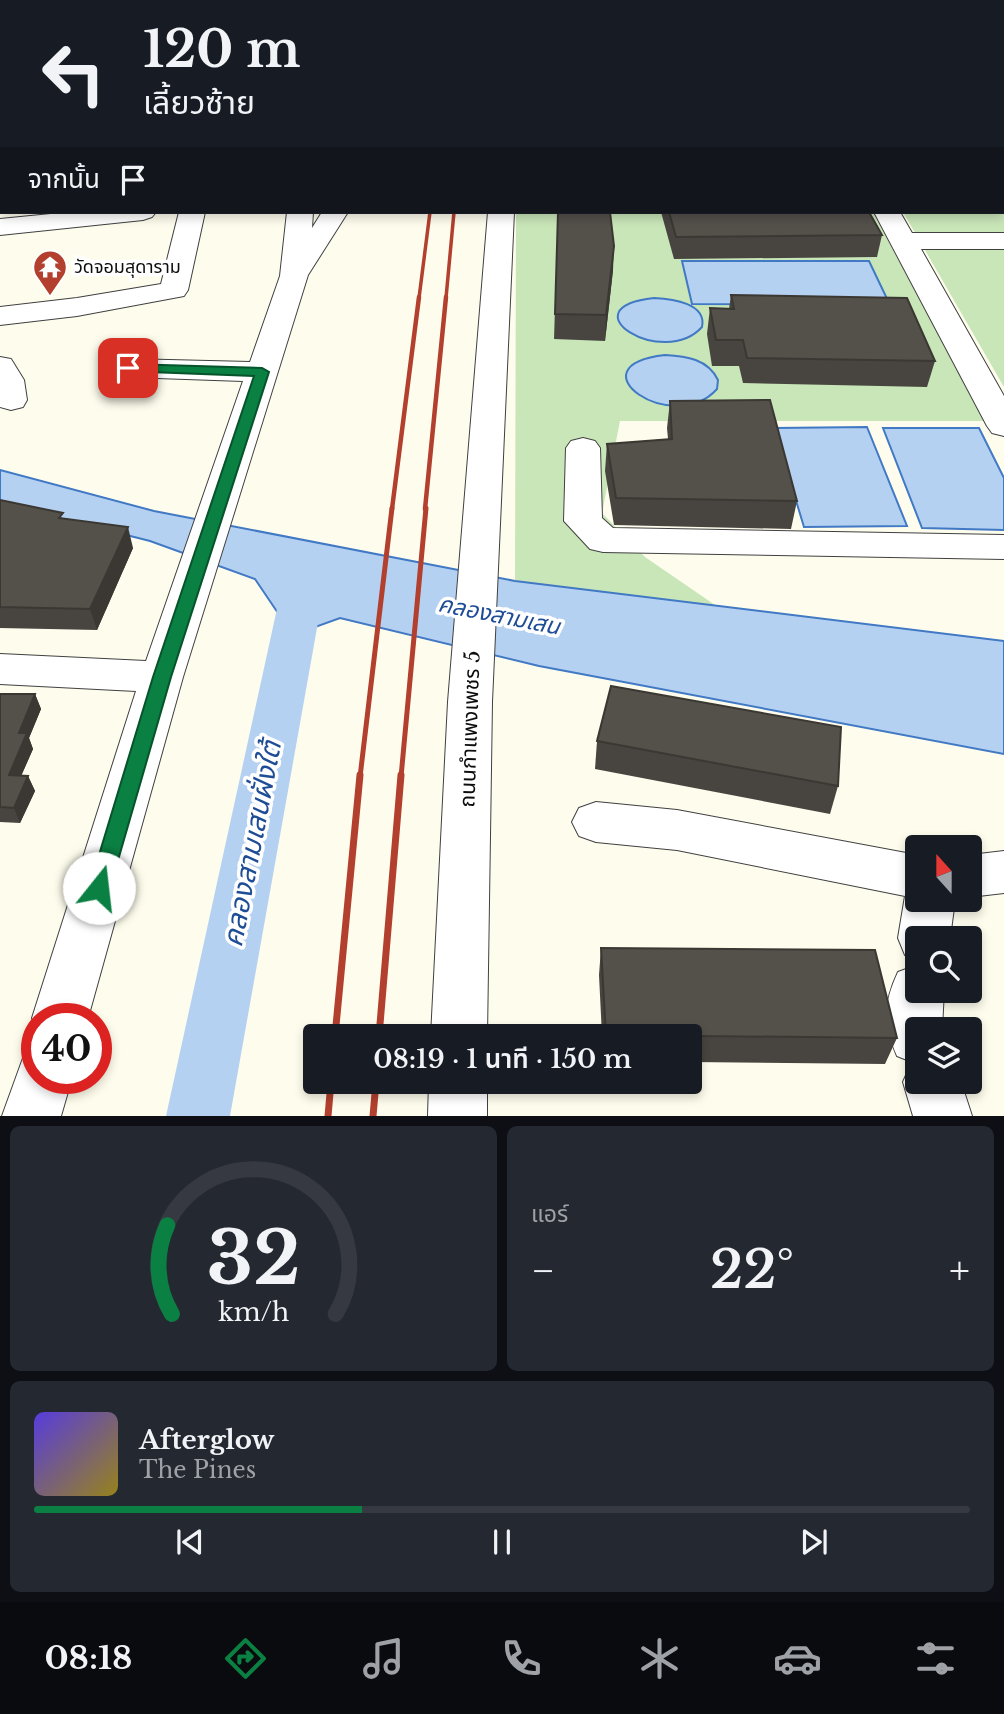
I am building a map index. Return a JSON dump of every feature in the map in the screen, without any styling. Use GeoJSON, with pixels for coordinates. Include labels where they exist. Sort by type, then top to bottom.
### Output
{"type":"FeatureCollection","features":[{"type":"Feature","properties":{"kind":"street"},"geometry":{"type":"LineString","coordinates":[[0,228],[125,214]]}},
{"type":"Feature","properties":{"kind":"street"},"geometry":{"type":"LineString","coordinates":[[0,316],[77,307],[174,289],[192,214]]}},
{"type":"Feature","properties":{"kind":"street"},"geometry":{"type":"LineString","coordinates":[[65,1003],[167,662],[294,276],[300,214]]}},
{"type":"Feature","properties":{"kind":"street"},"geometry":{"type":"LineString","coordinates":[[294,276],[334,214]]}},
{"type":"Feature","properties":{"kind":"street","name":"ถนนกำแพงเพชร 5"},"geometry":{"type":"LineString","coordinates":[[459,1024],[470,702],[500,214]]}},
{"type":"Feature","properties":{"kind":"street"},"geometry":{"type":"LineString","coordinates":[[888,214],[1004,426]]}},
{"type":"Feature","properties":{"kind":"street"},"geometry":{"type":"LineString","coordinates":[[903,241],[1004,242]]}},
{"type":"Feature","properties":{"kind":"street"},"geometry":{"type":"LineString","coordinates":[[0,366],[8,380],[11,400]]}},
{"type":"Feature","properties":{"kind":"street"},"geometry":{"type":"LineString","coordinates":[[128,368],[262,372]]}},
{"type":"Feature","properties":{"kind":"street"},"geometry":{"type":"LineString","coordinates":[[583,448],[583,521],[603,540],[1004,547]]}},
{"type":"Feature","properties":{"kind":"street"},"geometry":{"type":"LineString","coordinates":[[0,669],[167,662]]}},
{"type":"Feature","properties":{"kind":"street"},"geometry":{"type":"LineString","coordinates":[[596,822],[677,830],[905,875]]}},
{"type":"Feature","properties":{"kind":"street"},"geometry":{"type":"LineString","coordinates":[[982,875],[1004,872]]}},
{"type":"Feature","properties":{"kind":"street"},"geometry":{"type":"LineString","coordinates":[[31,1115],[38,1094]]}},
{"type":"Feature","properties":{"kind":"street"},"geometry":{"type":"LineString","coordinates":[[457,1115],[458,1094]]}},
{"type":"Feature","properties":{"kind":"street"},"geometry":{"type":"LineString","coordinates":[[936,1094],[943,1115]]}},
{"type":"Feature","properties":{"kind":"green space"},"geometry":{"type":"Polygon","coordinates":[[[516,214],[874,214],[984,421],[620,421],[602,513],[645,557],[715,605],[515,581],[516,214]]]}},
{"type":"Feature","properties":{"kind":"green space"},"geometry":{"type":"Polygon","coordinates":[[[904,214],[1004,214],[1004,387],[904,214]]]}},
{"type":"Feature","properties":{"kind":"water"},"geometry":{"type":"Polygon","coordinates":[[[682,261],[869,261],[890,305],[692,304],[682,261]]]}},
{"type":"Feature","properties":{"kind":"water"},"geometry":{"type":"Polygon","coordinates":[[[654,298],[678,301],[694,308],[702,319],[702,327],[685,339],[666,342],[646,339],[630,332],[620,323],[618,313],[629,304],[654,298]]]}},
{"type":"Feature","properties":{"kind":"water"},"geometry":{"type":"Polygon","coordinates":[[[665,355],[702,363],[714,373],[718,380],[717,389],[698,402],[677,406],[656,403],[628,384],[627,372],[638,362],[665,355]]]}},
{"type":"Feature","properties":{"kind":"water"},"geometry":{"type":"Polygon","coordinates":[[[867,427],[907,526],[804,527],[774,428],[867,427]]]}},
{"type":"Feature","properties":{"kind":"water"},"geometry":{"type":"Polygon","coordinates":[[[883,428],[979,428],[1004,478],[1004,530],[922,528],[883,428]]]}},
{"type":"Feature","properties":{"kind":"water","name":"คลองสามเสน"},"geometry":{"type":"Polygon","coordinates":[[[0,470],[154,511],[515,581],[1004,641],[1004,754],[539,666],[340,618],[307,630],[282,619],[255,579],[150,541],[0,503],[0,470]]]}},
{"type":"Feature","properties":{"kind":"building"},"geometry":{"type":"Polygon","coordinates":[[[558,214],[610,214],[614,246],[606,315],[555,314],[558,214]]]}},
{"type":"Feature","properties":{"kind":"building"},"geometry":{"type":"Polygon","coordinates":[[[670,214],[870,214],[882,235],[676,237],[670,214]]]}},
{"type":"Feature","properties":{"kind":"building"},"geometry":{"type":"Polygon","coordinates":[[[731,295],[907,298],[935,361],[747,358],[743,340],[716,340],[710,308],[734,309],[731,295]]]}},
{"type":"Feature","properties":{"kind":"building"},"geometry":{"type":"Polygon","coordinates":[[[770,400],[797,501],[616,498],[607,444],[672,439],[670,401],[770,400]]]}},
{"type":"Feature","properties":{"kind":"building"},"geometry":{"type":"Polygon","coordinates":[[[0,500],[63,513],[59,518],[128,527],[90,609],[0,607],[0,500]]]}},
{"type":"Feature","properties":{"kind":"building"},"geometry":{"type":"Polygon","coordinates":[[[611,686],[841,727],[838,786],[597,741],[611,686]]]}},
{"type":"Feature","properties":{"kind":"building"},"geometry":{"type":"Polygon","coordinates":[[[0,694],[35,694],[19,733],[27,733],[9,775],[28,776],[14,808],[0,807],[0,694]]]}},
{"type":"Feature","properties":{"kind":"building"},"geometry":{"type":"Polygon","coordinates":[[[601,948],[875,950],[897,1038],[702,1036],[702,1024],[605,1024],[601,948]]]}},
{"type":"Feature","properties":{"kind":"waterway","name":"คลองสามเสนฝั่งใต้"},"geometry":{"type":"LineString","coordinates":[[198,1116],[306,572]]}},
{"type":"Feature","properties":{"kind":"railway"},"geometry":{"type":"LineString","coordinates":[[419,298],[430,214]]}},
{"type":"Feature","properties":{"kind":"railway"},"geometry":{"type":"LineString","coordinates":[[446,298],[454,214]]}},
{"type":"Feature","properties":{"kind":"railway"},"geometry":{"type":"LineString","coordinates":[[392,509],[419,297]]}},
{"type":"Feature","properties":{"kind":"railway"},"geometry":{"type":"LineString","coordinates":[[425,509],[446,297]]}},
{"type":"Feature","properties":{"kind":"railway"},"geometry":{"type":"LineString","coordinates":[[360,777],[392,508]]}},
{"type":"Feature","properties":{"kind":"railway"},"geometry":{"type":"LineString","coordinates":[[401,777],[426,508]]}},
{"type":"Feature","properties":{"kind":"railway"},"geometry":{"type":"LineString","coordinates":[[336,1024],[360,775]]}},
{"type":"Feature","properties":{"kind":"railway"},"geometry":{"type":"LineString","coordinates":[[380,1024],[401,775]]}},
{"type":"Feature","properties":{"kind":"railway"},"geometry":{"type":"LineString","coordinates":[[328,1116],[330,1094]]}},
{"type":"Feature","properties":{"kind":"railway"},"geometry":{"type":"LineString","coordinates":[[373,1116],[375,1094]]}},
{"type":"Feature","properties":{"kind":"place","name":"วัดจอมสุดาราม"},"geometry":{"type":"Point","coordinates":[50,297]}},
{"type":"Feature","properties":{"kind":"route"},"geometry":{"type":"LineString","coordinates":[[99,888],[162,677],[262,372],[128,368]]}}]}
